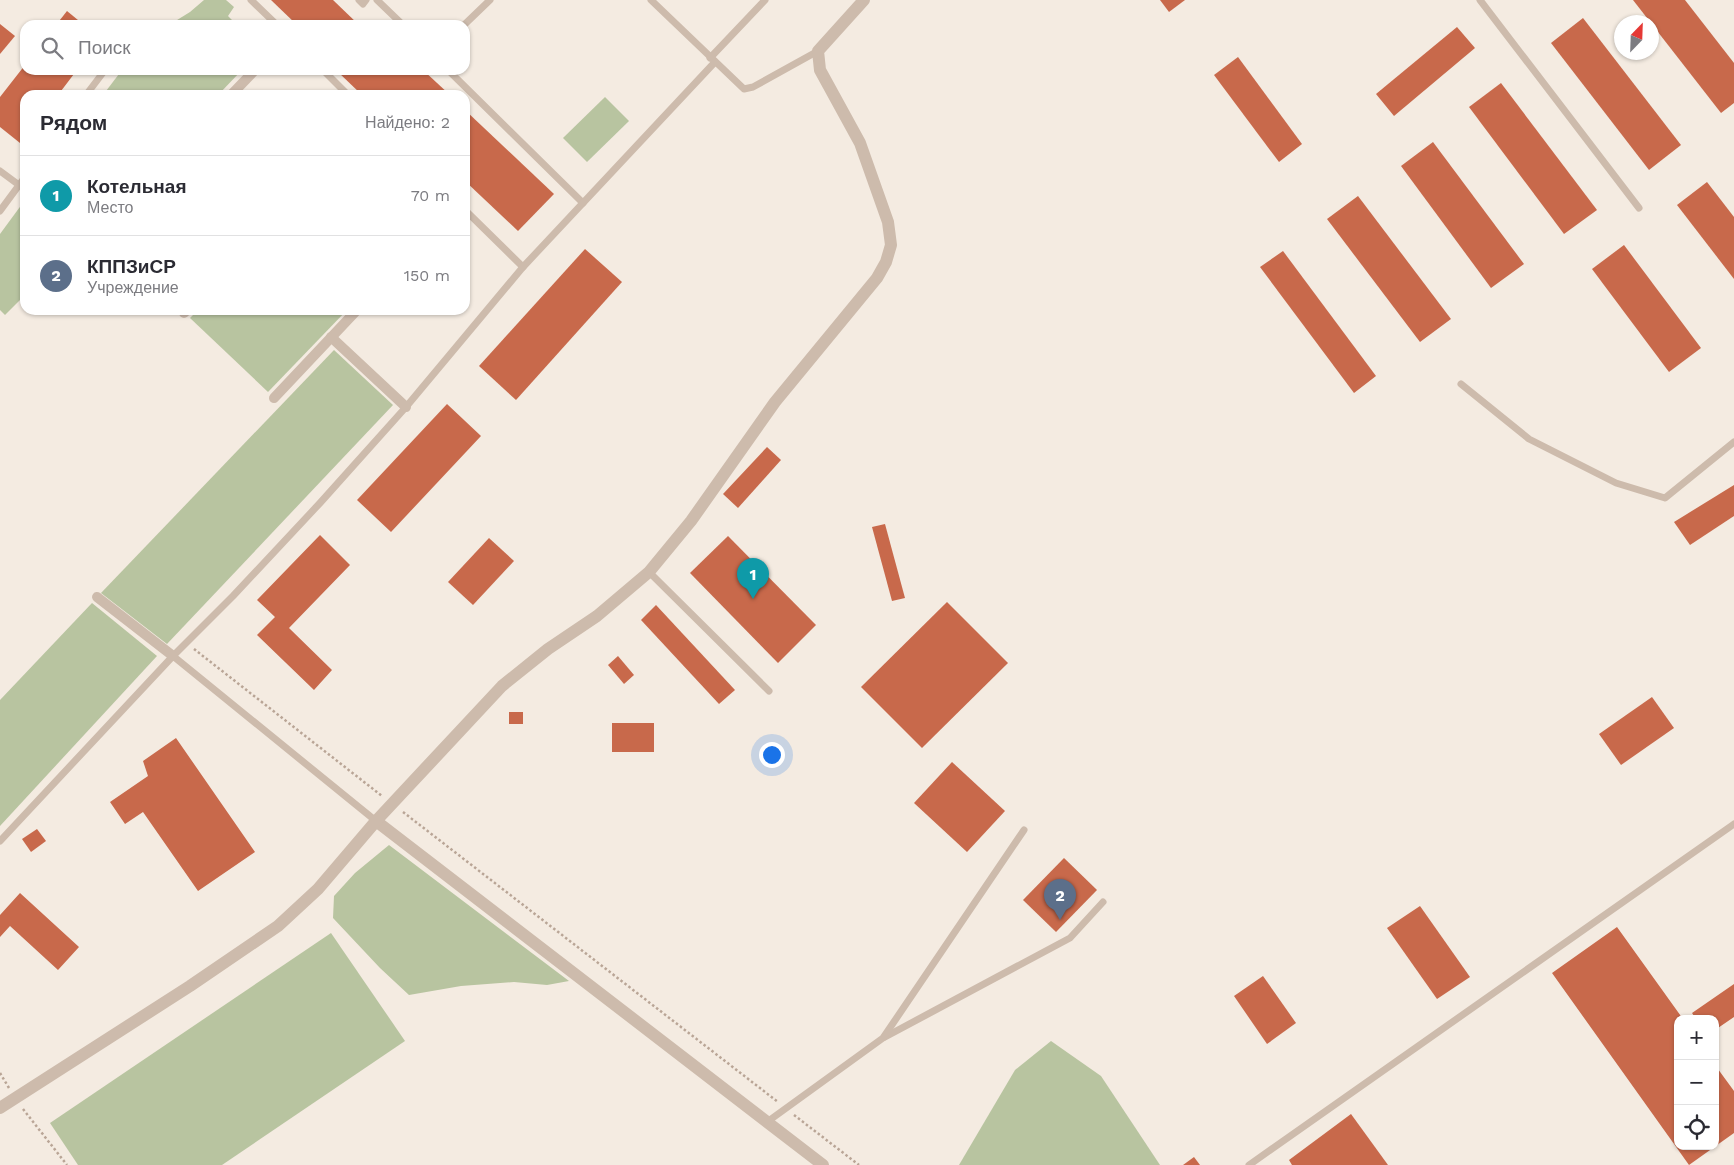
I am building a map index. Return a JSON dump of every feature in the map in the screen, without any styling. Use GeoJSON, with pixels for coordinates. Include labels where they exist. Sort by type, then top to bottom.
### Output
{"type":"FeatureCollection","features":[{"type":"Feature","properties":{"kind":"street"},"geometry":{"type":"LineString","coordinates":[[0,1108],[190,986],[278,926],[318,890],[376,821],[502,686],[548,649],[597,616],[648,572],[691,521],[775,402],[877,278],[886,262],[890,244],[888,222],[860,144],[820,70],[818,51],[864,0]]}},
{"type":"Feature","properties":{"kind":"street"},"geometry":{"type":"LineString","coordinates":[[236,90],[250,75]]}},
{"type":"Feature","properties":{"kind":"street"},"geometry":{"type":"LineString","coordinates":[[274,398],[352,315]]}},
{"type":"Feature","properties":{"kind":"street"},"geometry":{"type":"LineString","coordinates":[[331,338],[406,407]]}},
{"type":"Feature","properties":{"kind":"street"},"geometry":{"type":"LineString","coordinates":[[97,597],[173,656]]}},
{"type":"Feature","properties":{"kind":"street"},"geometry":{"type":"LineString","coordinates":[[376,821],[823,1165]]}},
{"type":"Feature","properties":{"kind":"lane"},"geometry":{"type":"LineString","coordinates":[[251,0],[272,20]]}},
{"type":"Feature","properties":{"kind":"lane"},"geometry":{"type":"LineString","coordinates":[[359,0],[363,4],[366,0]]}},
{"type":"Feature","properties":{"kind":"lane"},"geometry":{"type":"LineString","coordinates":[[377,0],[397,20]]}},
{"type":"Feature","properties":{"kind":"lane"},"geometry":{"type":"LineString","coordinates":[[469,20],[490,0]]}},
{"type":"Feature","properties":{"kind":"lane"},"geometry":{"type":"LineString","coordinates":[[651,0],[744,89],[754,87],[818,51]]}},
{"type":"Feature","properties":{"kind":"lane"},"geometry":{"type":"LineString","coordinates":[[0,841],[173,656],[320,504],[406,407],[523,267],[713,60],[765,0]]}},
{"type":"Feature","properties":{"kind":"lane"},"geometry":{"type":"LineString","coordinates":[[1480,0],[1640,208]]}},
{"type":"Feature","properties":{"kind":"lane"},"geometry":{"type":"LineString","coordinates":[[90,90],[101,75]]}},
{"type":"Feature","properties":{"kind":"lane"},"geometry":{"type":"LineString","coordinates":[[327,75],[343,90]]}},
{"type":"Feature","properties":{"kind":"lane"},"geometry":{"type":"LineString","coordinates":[[453,75],[468,90]]}},
{"type":"Feature","properties":{"kind":"lane"},"geometry":{"type":"LineString","coordinates":[[470,92],[583,203]]}},
{"type":"Feature","properties":{"kind":"lane"},"geometry":{"type":"LineString","coordinates":[[0,171],[19,185],[0,211]]}},
{"type":"Feature","properties":{"kind":"lane"},"geometry":{"type":"LineString","coordinates":[[470,215],[523,267]]}},
{"type":"Feature","properties":{"kind":"lane"},"geometry":{"type":"LineString","coordinates":[[1461,384],[1529,439],[1616,483],[1665,498],[1734,442]]}},
{"type":"Feature","properties":{"kind":"lane"},"geometry":{"type":"LineString","coordinates":[[648,572],[769,691]]}},
{"type":"Feature","properties":{"kind":"lane"},"geometry":{"type":"LineString","coordinates":[[173,656],[376,821]]}},
{"type":"Feature","properties":{"kind":"lane"},"geometry":{"type":"LineString","coordinates":[[1249,1165],[1734,824]]}},
{"type":"Feature","properties":{"kind":"lane"},"geometry":{"type":"LineString","coordinates":[[883,1038],[1024,830]]}},
{"type":"Feature","properties":{"kind":"lane"},"geometry":{"type":"LineString","coordinates":[[767,1122],[883,1038],[1070,938],[1103,902]]}},
{"type":"Feature","properties":{"kind":"path"},"geometry":{"type":"LineString","coordinates":[[192,648],[859,1165]]}},
{"type":"Feature","properties":{"kind":"path"},"geometry":{"type":"LineString","coordinates":[[0,1073],[16,1098],[67,1165]]}},
{"type":"Feature","properties":{"kind":"green space"},"geometry":{"type":"Polygon","coordinates":[[[204,0],[226,0],[234,7],[228,16],[232,20],[177,20],[204,0]]]}},
{"type":"Feature","properties":{"kind":"green space"},"geometry":{"type":"Polygon","coordinates":[[[118,75],[237,75],[223,90],[107,90],[118,75]]]}},
{"type":"Feature","properties":{"kind":"green space"},"geometry":{"type":"Polygon","coordinates":[[[605,97],[629,121],[587,162],[563,138],[605,97]]]}},
{"type":"Feature","properties":{"kind":"green space"},"geometry":{"type":"Polygon","coordinates":[[[20,207],[20,300],[5,315],[0,310],[0,234],[20,207]]]}},
{"type":"Feature","properties":{"kind":"green space"},"geometry":{"type":"Polygon","coordinates":[[[193,315],[342,315],[268,392],[190,318],[193,315]]]}},
{"type":"Feature","properties":{"kind":"green space"},"geometry":{"type":"Polygon","coordinates":[[[334,350],[393,405],[167,644],[101,593],[334,350]]]}},
{"type":"Feature","properties":{"kind":"green space"},"geometry":{"type":"Polygon","coordinates":[[[92,603],[157,656],[0,826],[0,700],[92,603]]]}},
{"type":"Feature","properties":{"kind":"green space"},"geometry":{"type":"Polygon","coordinates":[[[389,845],[569,981],[547,985],[514,982],[461,986],[409,995],[380,968],[333,918],[334,896],[355,873],[389,845]]]}},
{"type":"Feature","properties":{"kind":"green space"},"geometry":{"type":"Polygon","coordinates":[[[331,933],[405,1041],[222,1165],[78,1165],[50,1123],[331,933]]]}},
{"type":"Feature","properties":{"kind":"green space"},"geometry":{"type":"Polygon","coordinates":[[[1051,1041],[1101,1076],[1160,1165],[959,1165],[1015,1070],[1051,1041]]]}},
{"type":"Feature","properties":{"kind":"building"},"geometry":{"type":"Polygon","coordinates":[[[271,0],[333,0],[354,20],[292,20],[271,0]]]}},
{"type":"Feature","properties":{"kind":"building"},"geometry":{"type":"Polygon","coordinates":[[[1160,0],[1185,0],[1169,12],[1160,0]]]}},
{"type":"Feature","properties":{"kind":"building"},"geometry":{"type":"Polygon","coordinates":[[[1633,0],[1685,0],[1734,63],[1734,103],[1721,113],[1659,33],[1659,15],[1645,15],[1633,0]]]}},
{"type":"Feature","properties":{"kind":"building"},"geometry":{"type":"Polygon","coordinates":[[[67,11],[78,20],[60,20],[67,11]]]}},
{"type":"Feature","properties":{"kind":"building"},"geometry":{"type":"Polygon","coordinates":[[[1583,18],[1681,145],[1649,170],[1551,43],[1583,18]]]}},
{"type":"Feature","properties":{"kind":"building"},"geometry":{"type":"Polygon","coordinates":[[[0,24],[15,36],[0,54],[0,24]]]}},
{"type":"Feature","properties":{"kind":"building"},"geometry":{"type":"Polygon","coordinates":[[[1457,27],[1475,48],[1394,116],[1376,94],[1457,27]]]}},
{"type":"Feature","properties":{"kind":"building"},"geometry":{"type":"Polygon","coordinates":[[[1238,57],[1302,144],[1279,162],[1214,75],[1238,57]]]}},
{"type":"Feature","properties":{"kind":"building"},"geometry":{"type":"Polygon","coordinates":[[[20,71],[20,75],[73,75],[62,90],[20,90],[20,143],[0,127],[0,97],[20,71]]]}},
{"type":"Feature","properties":{"kind":"building"},"geometry":{"type":"Polygon","coordinates":[[[341,75],[428,75],[445,90],[357,90],[341,75]]]}},
{"type":"Feature","properties":{"kind":"building"},"geometry":{"type":"Polygon","coordinates":[[[1501,83],[1597,210],[1564,234],[1469,107],[1501,83]]]}},
{"type":"Feature","properties":{"kind":"building"},"geometry":{"type":"Polygon","coordinates":[[[470,115],[554,194],[518,231],[470,186],[470,115]]]}},
{"type":"Feature","properties":{"kind":"building"},"geometry":{"type":"Polygon","coordinates":[[[1433,142],[1524,264],[1491,288],[1401,166],[1433,142]]]}},
{"type":"Feature","properties":{"kind":"building"},"geometry":{"type":"Polygon","coordinates":[[[1707,182],[1734,217],[1734,279],[1677,205],[1707,182]]]}},
{"type":"Feature","properties":{"kind":"building"},"geometry":{"type":"Polygon","coordinates":[[[1358,196],[1451,319],[1420,342],[1327,219],[1358,196]]]}},
{"type":"Feature","properties":{"kind":"building"},"geometry":{"type":"Polygon","coordinates":[[[1624,245],[1701,348],[1669,372],[1592,269],[1624,245]]]}},
{"type":"Feature","properties":{"kind":"building"},"geometry":{"type":"Polygon","coordinates":[[[585,249],[622,282],[516,400],[479,366],[585,249]]]}},
{"type":"Feature","properties":{"kind":"building"},"geometry":{"type":"Polygon","coordinates":[[[1283,251],[1376,376],[1354,393],[1260,267],[1283,251]]]}},
{"type":"Feature","properties":{"kind":"building"},"geometry":{"type":"Polygon","coordinates":[[[447,404],[481,436],[391,532],[357,500],[447,404]]]}},
{"type":"Feature","properties":{"kind":"building"},"geometry":{"type":"Polygon","coordinates":[[[767,447],[781,460],[738,508],[723,494],[767,447]]]}},
{"type":"Feature","properties":{"kind":"building"},"geometry":{"type":"Polygon","coordinates":[[[1734,485],[1734,516],[1690,545],[1674,522],[1734,485]]]}},
{"type":"Feature","properties":{"kind":"building"},"geometry":{"type":"Polygon","coordinates":[[[885,524],[905,598],[892,601],[872,527],[885,524]]]}},
{"type":"Feature","properties":{"kind":"building"},"geometry":{"type":"Polygon","coordinates":[[[320,535],[350,565],[289,628],[332,670],[314,690],[257,635],[275,617],[257,600],[320,535]]]}},
{"type":"Feature","properties":{"kind":"building"},"geometry":{"type":"Polygon","coordinates":[[[728,536],[816,625],[778,663],[690,573],[728,536]]]}},
{"type":"Feature","properties":{"kind":"building"},"geometry":{"type":"Polygon","coordinates":[[[489,538],[514,561],[473,605],[448,582],[489,538]]]}},
{"type":"Feature","properties":{"kind":"building"},"geometry":{"type":"Polygon","coordinates":[[[947,602],[1008,663],[922,748],[861,687],[947,602]]]}},
{"type":"Feature","properties":{"kind":"building"},"geometry":{"type":"Polygon","coordinates":[[[656,605],[735,690],[719,704],[641,620],[656,605]]]}},
{"type":"Feature","properties":{"kind":"building"},"geometry":{"type":"Polygon","coordinates":[[[618,656],[634,675],[624,684],[608,665],[618,656]]]}},
{"type":"Feature","properties":{"kind":"building"},"geometry":{"type":"Polygon","coordinates":[[[1652,697],[1674,728],[1621,765],[1599,734],[1652,697]]]}},
{"type":"Feature","properties":{"kind":"building"},"geometry":{"type":"Polygon","coordinates":[[[509,712],[523,712],[523,724],[509,724],[509,712]]]}},
{"type":"Feature","properties":{"kind":"building"},"geometry":{"type":"Polygon","coordinates":[[[612,723],[654,723],[654,752],[612,752],[612,723]]]}},
{"type":"Feature","properties":{"kind":"building"},"geometry":{"type":"Polygon","coordinates":[[[176,738],[255,852],[198,891],[143,812],[125,824],[110,802],[148,776],[143,761],[176,738]]]}},
{"type":"Feature","properties":{"kind":"building"},"geometry":{"type":"Polygon","coordinates":[[[952,762],[1005,811],[967,852],[914,803],[952,762]]]}},
{"type":"Feature","properties":{"kind":"building"},"geometry":{"type":"Polygon","coordinates":[[[37,829],[46,841],[31,852],[22,839],[37,829]]]}},
{"type":"Feature","properties":{"kind":"building"},"geometry":{"type":"Polygon","coordinates":[[[1064,858],[1097,890],[1056,932],[1023,900],[1064,858]]]}},
{"type":"Feature","properties":{"kind":"building"},"geometry":{"type":"Polygon","coordinates":[[[20,893],[79,947],[58,970],[10,926],[0,937],[0,915],[20,893]]]}},
{"type":"Feature","properties":{"kind":"building"},"geometry":{"type":"Polygon","coordinates":[[[1420,906],[1470,977],[1437,999],[1387,928],[1420,906]]]}},
{"type":"Feature","properties":{"kind":"building"},"geometry":{"type":"Polygon","coordinates":[[[1617,927],[1680,1015],[1674,1015],[1674,1144],[1552,973],[1617,927]]]}},
{"type":"Feature","properties":{"kind":"building"},"geometry":{"type":"Polygon","coordinates":[[[1263,976],[1296,1023],[1267,1044],[1234,996],[1263,976]]]}},
{"type":"Feature","properties":{"kind":"building"},"geometry":{"type":"Polygon","coordinates":[[[1734,984],[1734,1017],[1719,1027],[1719,1015],[1693,1015],[1692,1013],[1734,984]]]}},
{"type":"Feature","properties":{"kind":"building"},"geometry":{"type":"Polygon","coordinates":[[[1719,1070],[1734,1091],[1734,1133],[1719,1144],[1719,1070]]]}},
{"type":"Feature","properties":{"kind":"building"},"geometry":{"type":"Polygon","coordinates":[[[1351,1114],[1388,1165],[1292,1165],[1289,1160],[1351,1114]]]}},
{"type":"Feature","properties":{"kind":"building"},"geometry":{"type":"Polygon","coordinates":[[[1678,1150],[1710,1150],[1689,1165],[1678,1150]]]}},
{"type":"Feature","properties":{"kind":"building"},"geometry":{"type":"Polygon","coordinates":[[[1194,1157],[1200,1165],[1183,1165],[1194,1157]]]}},
{"type":"Feature","properties":{"kind":"place","name":"Котельная"},"geometry":{"type":"Point","coordinates":[753,599]}},
{"type":"Feature","properties":{"kind":"place","name":"КППЗиСР"},"geometry":{"type":"Point","coordinates":[1060,920]}}]}
